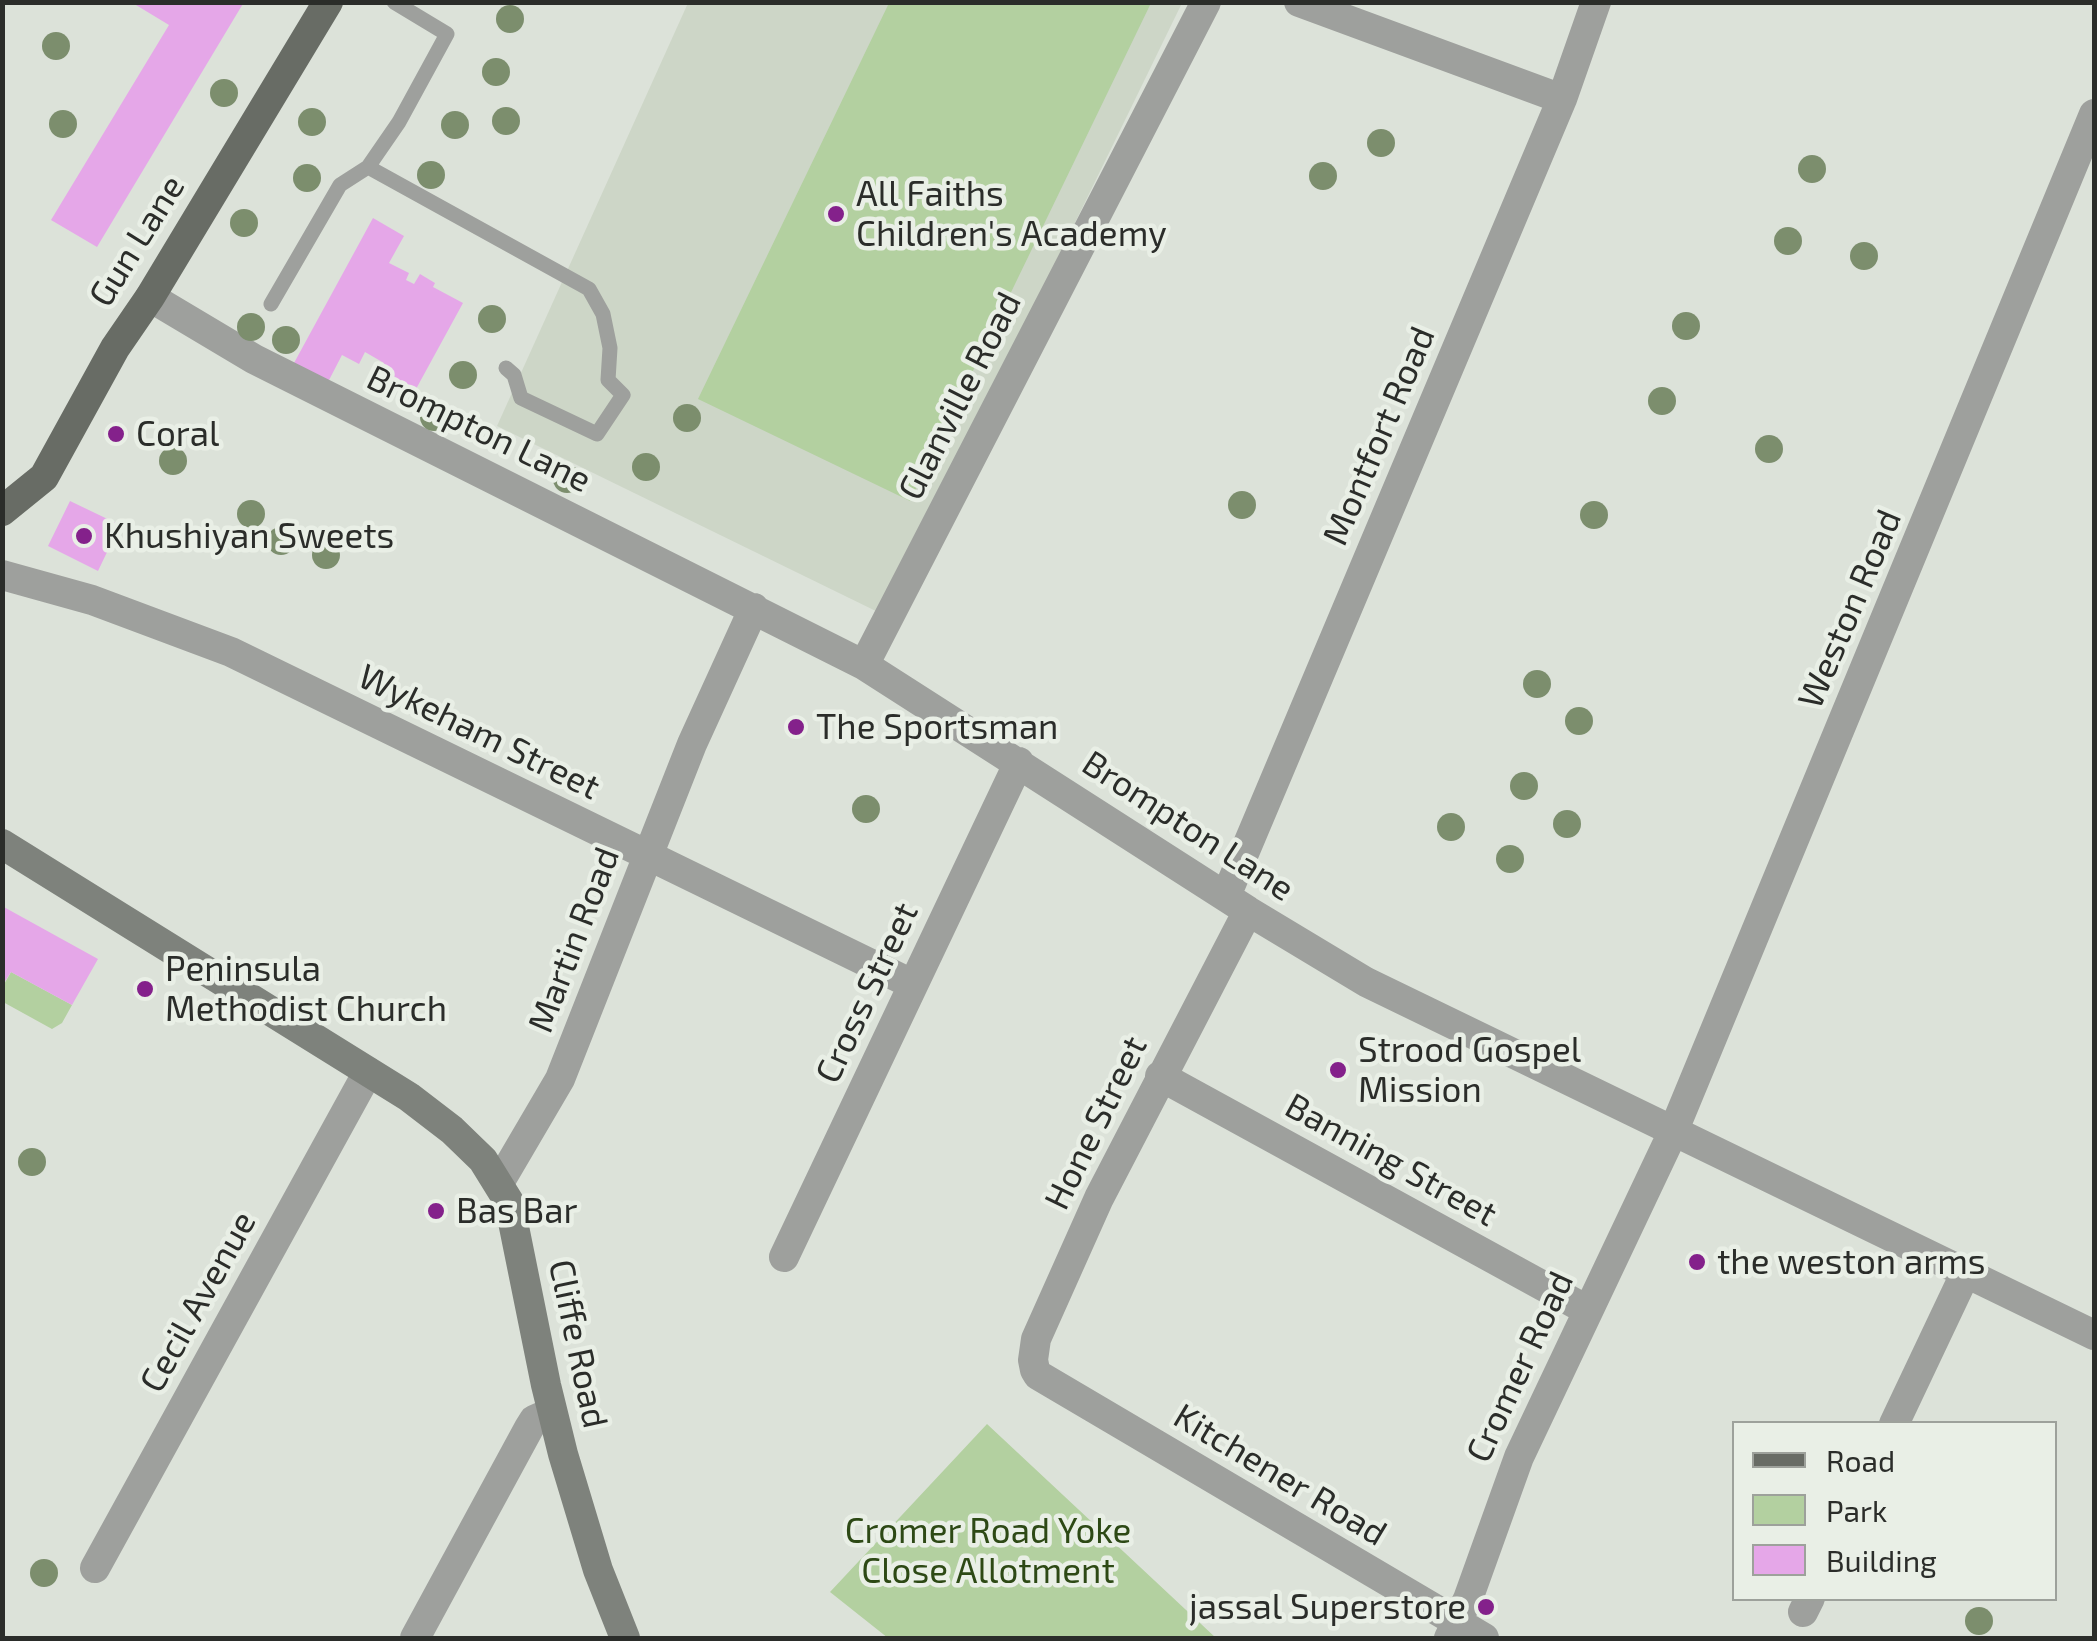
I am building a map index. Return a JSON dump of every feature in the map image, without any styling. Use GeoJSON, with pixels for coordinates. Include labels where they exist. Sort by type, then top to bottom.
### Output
{"type":"FeatureCollection","features":[{"type":"Feature","properties":{"kind":"main road","name":"Gun Lane"},"geometry":{"type":"LineString","coordinates":[[2,511],[44,477],[115,348],[150,297],[328,2]]}},
{"type":"Feature","properties":{"kind":"street","name":"Glanville Road"},"geometry":{"type":"LineString","coordinates":[[864,664],[1206,2]]}},
{"type":"Feature","properties":{"kind":"street"},"geometry":{"type":"LineString","coordinates":[[1299,2],[1562,99]]}},
{"type":"Feature","properties":{"kind":"street","name":"Montfort Road"},"geometry":{"type":"LineString","coordinates":[[1237,903],[1562,99],[1596,2]]}},
{"type":"Feature","properties":{"kind":"street","name":"Weston Road"},"geometry":{"type":"LineString","coordinates":[[1672,1132],[2094,114]]}},
{"type":"Feature","properties":{"kind":"street","name":"Brompton Lane"},"geometry":{"type":"LineString","coordinates":[[150,297],[254,359],[864,664],[1366,982],[1966,1272],[2091,1325]]}},
{"type":"Feature","properties":{"kind":"street","name":"Wykeham Street"},"geometry":{"type":"LineString","coordinates":[[2,575],[92,600],[231,652],[912,984]]}},
{"type":"Feature","properties":{"kind":"street","name":"Martin Road"},"geometry":{"type":"LineString","coordinates":[[500,1183],[560,1079],[692,744],[754,608]]}},
{"type":"Feature","properties":{"kind":"street","name":"Cross Street"},"geometry":{"type":"LineString","coordinates":[[784,1257],[1019,762]]}},
{"type":"Feature","properties":{"kind":"street","name":"Cliffe Road"},"geometry":{"type":"LineString","coordinates":[[2,844],[408,1096],[484,1160],[500,1183],[512,1213],[552,1412],[580,1515],[625,1638]]}},
{"type":"Feature","properties":{"kind":"street","name":"Hone Street"},"geometry":{"type":"LineString","coordinates":[[1038,1375],[1033,1360],[1036,1339],[1237,903]]}},
{"type":"Feature","properties":{"kind":"street","name":"Cecil Avenue"},"geometry":{"type":"LineString","coordinates":[[95,1568],[368,1072]]}},
{"type":"Feature","properties":{"kind":"street","name":"Banning Street"},"geometry":{"type":"LineString","coordinates":[[1160,1076],[1587,1310]]}},
{"type":"Feature","properties":{"kind":"street","name":"Cromer Road"},"geometry":{"type":"LineString","coordinates":[[1463,1634],[1518,1457],[1672,1132]]}},
{"type":"Feature","properties":{"kind":"street"},"geometry":{"type":"LineString","coordinates":[[1895,1421],[1966,1272]]}},
{"type":"Feature","properties":{"kind":"street","name":"Kitchener Road"},"geometry":{"type":"LineString","coordinates":[[1038,1375],[1463,1634]]}},
{"type":"Feature","properties":{"kind":"street"},"geometry":{"type":"LineString","coordinates":[[415,1638],[529,1428],[534,1420],[552,1412]]}},
{"type":"Feature","properties":{"kind":"lane"},"geometry":{"type":"LineString","coordinates":[[272,304],[340,185],[368,167],[399,122],[447,34],[394,2]]}},
{"type":"Feature","properties":{"kind":"lane"},"geometry":{"type":"LineString","coordinates":[[368,167],[588,289],[603,314],[610,348],[608,380],[623,395],[597,434],[521,398],[514,375],[506,368]]}},
{"type":"Feature","properties":{"kind":"shaded area","name":"All Faiths Children's Academy"},"geometry":{"type":"Polygon","coordinates":[[[688,3],[1182,3],[884,615],[497,426],[688,3]]]}},
{"type":"Feature","properties":{"kind":"green space"},"geometry":{"type":"Polygon","coordinates":[[[889,3],[1151,3],[910,501],[698,399],[889,3]]]}},
{"type":"Feature","properties":{"kind":"green space"},"geometry":{"type":"Polygon","coordinates":[[[11,972],[72,1005],[62,1023],[52,1029],[3,1002],[3,986],[11,972]]]}},
{"type":"Feature","properties":{"kind":"green space","name":"Cromer Road Yoke Close Allotment"},"geometry":{"type":"Polygon","coordinates":[[[987,1424],[1216,1638],[888,1638],[830,1592],[987,1424]]]}},
{"type":"Feature","properties":{"kind":"building"},"geometry":{"type":"Polygon","coordinates":[[[131,2],[244,2],[97,247],[51,220],[169,25],[131,2]]]}},
{"type":"Feature","properties":{"kind":"building"},"geometry":{"type":"Polygon","coordinates":[[[373,218],[404,236],[389,263],[409,273],[406,280],[414,284],[420,274],[435,283],[433,287],[463,303],[416,389],[380,369],[384,363],[365,352],[359,364],[342,355],[328,382],[294,363],[373,218]]]}},
{"type":"Feature","properties":{"kind":"building"},"geometry":{"type":"Polygon","coordinates":[[[70,501],[120,525],[98,571],[48,546],[70,501]]]}},
{"type":"Feature","properties":{"kind":"building"},"geometry":{"type":"Polygon","coordinates":[[[2,906],[98,959],[72,1005],[11,972],[2,986],[2,906]]]}},
{"type":"Feature","properties":{"kind":"place","name":"All Faiths Children's Academy"},"geometry":{"type":"Point","coordinates":[836,214]}},
{"type":"Feature","properties":{"kind":"place","name":"Coral"},"geometry":{"type":"Point","coordinates":[116,434]}},
{"type":"Feature","properties":{"kind":"place","name":"Khushiyan Sweets"},"geometry":{"type":"Point","coordinates":[84,536]}},
{"type":"Feature","properties":{"kind":"place","name":"The Sportsman"},"geometry":{"type":"Point","coordinates":[796,727]}},
{"type":"Feature","properties":{"kind":"place","name":"Peninsula Methodist Church"},"geometry":{"type":"Point","coordinates":[145,989]}},
{"type":"Feature","properties":{"kind":"place","name":"Strood Gospel Mission"},"geometry":{"type":"Point","coordinates":[1338,1070]}},
{"type":"Feature","properties":{"kind":"place","name":"Bas Bar"},"geometry":{"type":"Point","coordinates":[436,1211]}},
{"type":"Feature","properties":{"kind":"place","name":"the weston arms"},"geometry":{"type":"Point","coordinates":[1697,1262]}},
{"type":"Feature","properties":{"kind":"place","name":"jassal Superstore"},"geometry":{"type":"Point","coordinates":[1486,1607]}}]}
